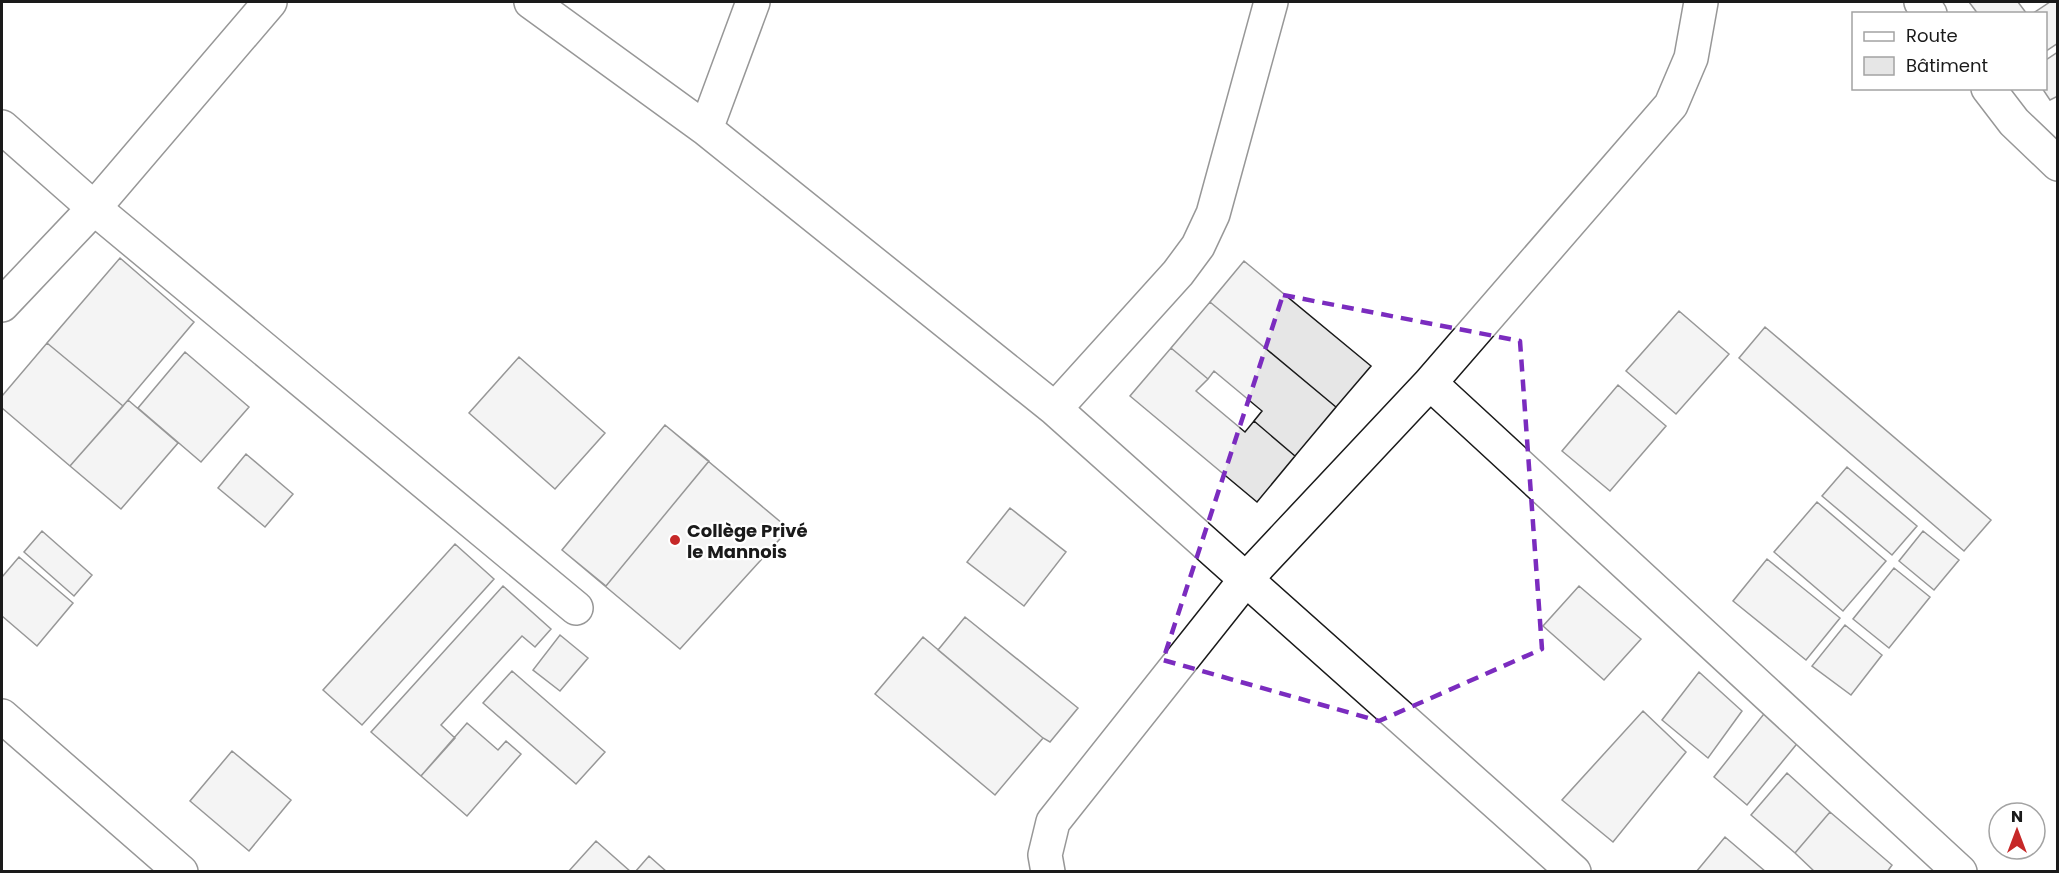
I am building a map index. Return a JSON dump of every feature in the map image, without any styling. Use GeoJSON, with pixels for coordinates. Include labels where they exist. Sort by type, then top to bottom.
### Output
{"type":"FeatureCollection","features":[{"type":"Feature","properties":{"kind":"street"},"geometry":{"type":"LineString","coordinates":[[2,304],[94,208],[270,2]]}},
{"type":"Feature","properties":{"kind":"street"},"geometry":{"type":"LineString","coordinates":[[531,2],[706,129],[1055,409],[1574,872]]}},
{"type":"Feature","properties":{"kind":"street"},"geometry":{"type":"LineString","coordinates":[[706,129],[753,2]]}},
{"type":"Feature","properties":{"kind":"street"},"geometry":{"type":"LineString","coordinates":[[1055,409],[1178,273],[1198,246],[1213,214],[1271,2]]}},
{"type":"Feature","properties":{"kind":"street"},"geometry":{"type":"LineString","coordinates":[[1048,872],[1045,855],[1053,822],[1246,579],[1430,382],[1671,105],[1691,58],[1701,2]]}},
{"type":"Feature","properties":{"kind":"street"},"geometry":{"type":"LineString","coordinates":[[1990,90],[2014,122],[2058,164]]}},
{"type":"Feature","properties":{"kind":"street"},"geometry":{"type":"LineString","coordinates":[[2,127],[94,208],[576,608]]}},
{"type":"Feature","properties":{"kind":"street"},"geometry":{"type":"LineString","coordinates":[[1430,382],[1960,872]]}},
{"type":"Feature","properties":{"kind":"street"},"geometry":{"type":"LineString","coordinates":[[2,717],[181,872]]}},
{"type":"Feature","properties":{"kind":"highlighted area"},"geometry":{"type":"Polygon","coordinates":[[[1283,295],[1520,341],[1542,649],[1379,721],[1163,660],[1283,295]]]}},
{"type":"Feature","properties":{"kind":"building"},"geometry":{"type":"Polygon","coordinates":[[[1969,2],[2018,2],[2026,12],[1976,12],[1969,2]]]}},
{"type":"Feature","properties":{"kind":"building"},"geometry":{"type":"Polygon","coordinates":[[[2050,2],[2058,2],[2058,43],[2047,50],[2047,12],[2035,12],[2050,2]]]}},
{"type":"Feature","properties":{"kind":"building"},"geometry":{"type":"Polygon","coordinates":[[[2058,52],[2058,96],[2050,100],[2043,90],[2047,90],[2047,59],[2058,52]]]}},
{"type":"Feature","properties":{"kind":"building"},"geometry":{"type":"Polygon","coordinates":[[[120,258],[194,322],[123,406],[47,343],[120,258]]]}},
{"type":"Feature","properties":{"kind":"building"},"geometry":{"type":"Polygon","coordinates":[[[1244,261],[1371,366],[1336,407],[1210,302],[1244,261]]]}},
{"type":"Feature","properties":{"kind":"building"},"geometry":{"type":"Polygon","coordinates":[[[1210,302],[1336,407],[1295,456],[1254,421],[1262,411],[1214,371],[1208,379],[1171,348],[1210,302]]]}},
{"type":"Feature","properties":{"kind":"building"},"geometry":{"type":"Polygon","coordinates":[[[1679,311],[1729,354],[1676,414],[1626,371],[1679,311]]]}},
{"type":"Feature","properties":{"kind":"building"},"geometry":{"type":"Polygon","coordinates":[[[1765,327],[1991,520],[1964,551],[1739,358],[1765,327]]]}},
{"type":"Feature","properties":{"kind":"building"},"geometry":{"type":"Polygon","coordinates":[[[47,343],[123,406],[70,466],[2,408],[2,396],[47,343]]]}},
{"type":"Feature","properties":{"kind":"building"},"geometry":{"type":"Polygon","coordinates":[[[1171,348],[1208,379],[1196,391],[1245,432],[1254,421],[1295,456],[1257,502],[1130,396],[1171,348]]]}},
{"type":"Feature","properties":{"kind":"building"},"geometry":{"type":"Polygon","coordinates":[[[185,352],[249,407],[201,462],[138,408],[185,352]]]}},
{"type":"Feature","properties":{"kind":"building"},"geometry":{"type":"Polygon","coordinates":[[[519,357],[605,433],[555,489],[469,413],[519,357]]]}},
{"type":"Feature","properties":{"kind":"building"},"geometry":{"type":"Polygon","coordinates":[[[1618,385],[1666,426],[1610,491],[1562,451],[1618,385]]]}},
{"type":"Feature","properties":{"kind":"building"},"geometry":{"type":"Polygon","coordinates":[[[128,400],[178,443],[121,509],[70,466],[128,400]]]}},
{"type":"Feature","properties":{"kind":"building"},"geometry":{"type":"Polygon","coordinates":[[[665,425],[709,461],[606,586],[562,550],[665,425]]]}},
{"type":"Feature","properties":{"kind":"building","name":"Collège Privé le Mannois"},"geometry":{"type":"Polygon","coordinates":[[[665,425],[789,529],[680,649],[562,550],[665,425]]]}},
{"type":"Feature","properties":{"kind":"building"},"geometry":{"type":"Polygon","coordinates":[[[246,454],[293,494],[265,527],[218,488],[246,454]]]}},
{"type":"Feature","properties":{"kind":"building"},"geometry":{"type":"Polygon","coordinates":[[[1847,467],[1917,526],[1892,555],[1822,496],[1847,467]]]}},
{"type":"Feature","properties":{"kind":"building"},"geometry":{"type":"Polygon","coordinates":[[[1817,502],[1886,561],[1843,611],[1774,552],[1817,502]]]}},
{"type":"Feature","properties":{"kind":"building"},"geometry":{"type":"Polygon","coordinates":[[[1010,508],[1066,552],[1024,606],[967,562],[1010,508]]]}},
{"type":"Feature","properties":{"kind":"building"},"geometry":{"type":"Polygon","coordinates":[[[42,531],[92,575],[74,596],[24,552],[42,531]]]}},
{"type":"Feature","properties":{"kind":"building"},"geometry":{"type":"Polygon","coordinates":[[[1923,531],[1959,560],[1934,590],[1899,561],[1923,531]]]}},
{"type":"Feature","properties":{"kind":"building"},"geometry":{"type":"Polygon","coordinates":[[[455,544],[494,579],[362,725],[323,690],[455,544]]]}},
{"type":"Feature","properties":{"kind":"building"},"geometry":{"type":"Polygon","coordinates":[[[19,557],[73,603],[37,646],[2,616],[2,577],[19,557]]]}},
{"type":"Feature","properties":{"kind":"building"},"geometry":{"type":"Polygon","coordinates":[[[1767,559],[1840,618],[1806,660],[1733,601],[1767,559]]]}},
{"type":"Feature","properties":{"kind":"building"},"geometry":{"type":"Polygon","coordinates":[[[1894,568],[1930,597],[1889,648],[1853,619],[1894,568]]]}},
{"type":"Feature","properties":{"kind":"building"},"geometry":{"type":"Polygon","coordinates":[[[503,586],[551,629],[535,647],[522,636],[441,725],[455,738],[421,776],[371,732],[503,586]]]}},
{"type":"Feature","properties":{"kind":"building"},"geometry":{"type":"Polygon","coordinates":[[[1579,586],[1641,639],[1604,680],[1543,626],[1579,586]]]}},
{"type":"Feature","properties":{"kind":"building"},"geometry":{"type":"Polygon","coordinates":[[[965,617],[1078,708],[1050,742],[938,650],[965,617]]]}},
{"type":"Feature","properties":{"kind":"building"},"geometry":{"type":"Polygon","coordinates":[[[1845,625],[1882,655],[1851,695],[1812,666],[1845,625]]]}},
{"type":"Feature","properties":{"kind":"building"},"geometry":{"type":"Polygon","coordinates":[[[560,635],[588,658],[560,691],[533,670],[560,635]]]}},
{"type":"Feature","properties":{"kind":"building"},"geometry":{"type":"Polygon","coordinates":[[[923,637],[1043,738],[995,795],[875,694],[923,637]]]}},
{"type":"Feature","properties":{"kind":"building"},"geometry":{"type":"Polygon","coordinates":[[[512,671],[605,752],[576,784],[483,703],[512,671]]]}},
{"type":"Feature","properties":{"kind":"building"},"geometry":{"type":"Polygon","coordinates":[[[1699,672],[1742,711],[1708,758],[1662,720],[1699,672]]]}},
{"type":"Feature","properties":{"kind":"building"},"geometry":{"type":"Polygon","coordinates":[[[1767,710],[1800,740],[1747,805],[1714,777],[1767,710]]]}},
{"type":"Feature","properties":{"kind":"building"},"geometry":{"type":"Polygon","coordinates":[[[1643,711],[1686,752],[1613,842],[1562,800],[1643,711]]]}},
{"type":"Feature","properties":{"kind":"building"},"geometry":{"type":"Polygon","coordinates":[[[467,723],[498,750],[506,741],[521,754],[467,816],[421,776],[467,723]]]}},
{"type":"Feature","properties":{"kind":"building"},"geometry":{"type":"Polygon","coordinates":[[[232,751],[291,800],[249,851],[190,801],[232,751]]]}},
{"type":"Feature","properties":{"kind":"building"},"geometry":{"type":"Polygon","coordinates":[[[1787,773],[1830,812],[1795,853],[1751,815],[1787,773]]]}},
{"type":"Feature","properties":{"kind":"building"},"geometry":{"type":"Polygon","coordinates":[[[1830,812],[1892,865],[1887,872],[1815,872],[1795,853],[1830,812]]]}},
{"type":"Feature","properties":{"kind":"building"},"geometry":{"type":"Polygon","coordinates":[[[1725,837],[1766,872],[1696,872],[1725,837]]]}},
{"type":"Feature","properties":{"kind":"building"},"geometry":{"type":"Polygon","coordinates":[[[596,841],[631,872],[568,872],[596,841]]]}},
{"type":"Feature","properties":{"kind":"building"},"geometry":{"type":"Polygon","coordinates":[[[649,856],[667,872],[635,872],[649,856]]]}},
{"type":"Feature","properties":{"kind":"place","name":"Collège Privé le Mannois"},"geometry":{"type":"Point","coordinates":[675,540]}}]}
